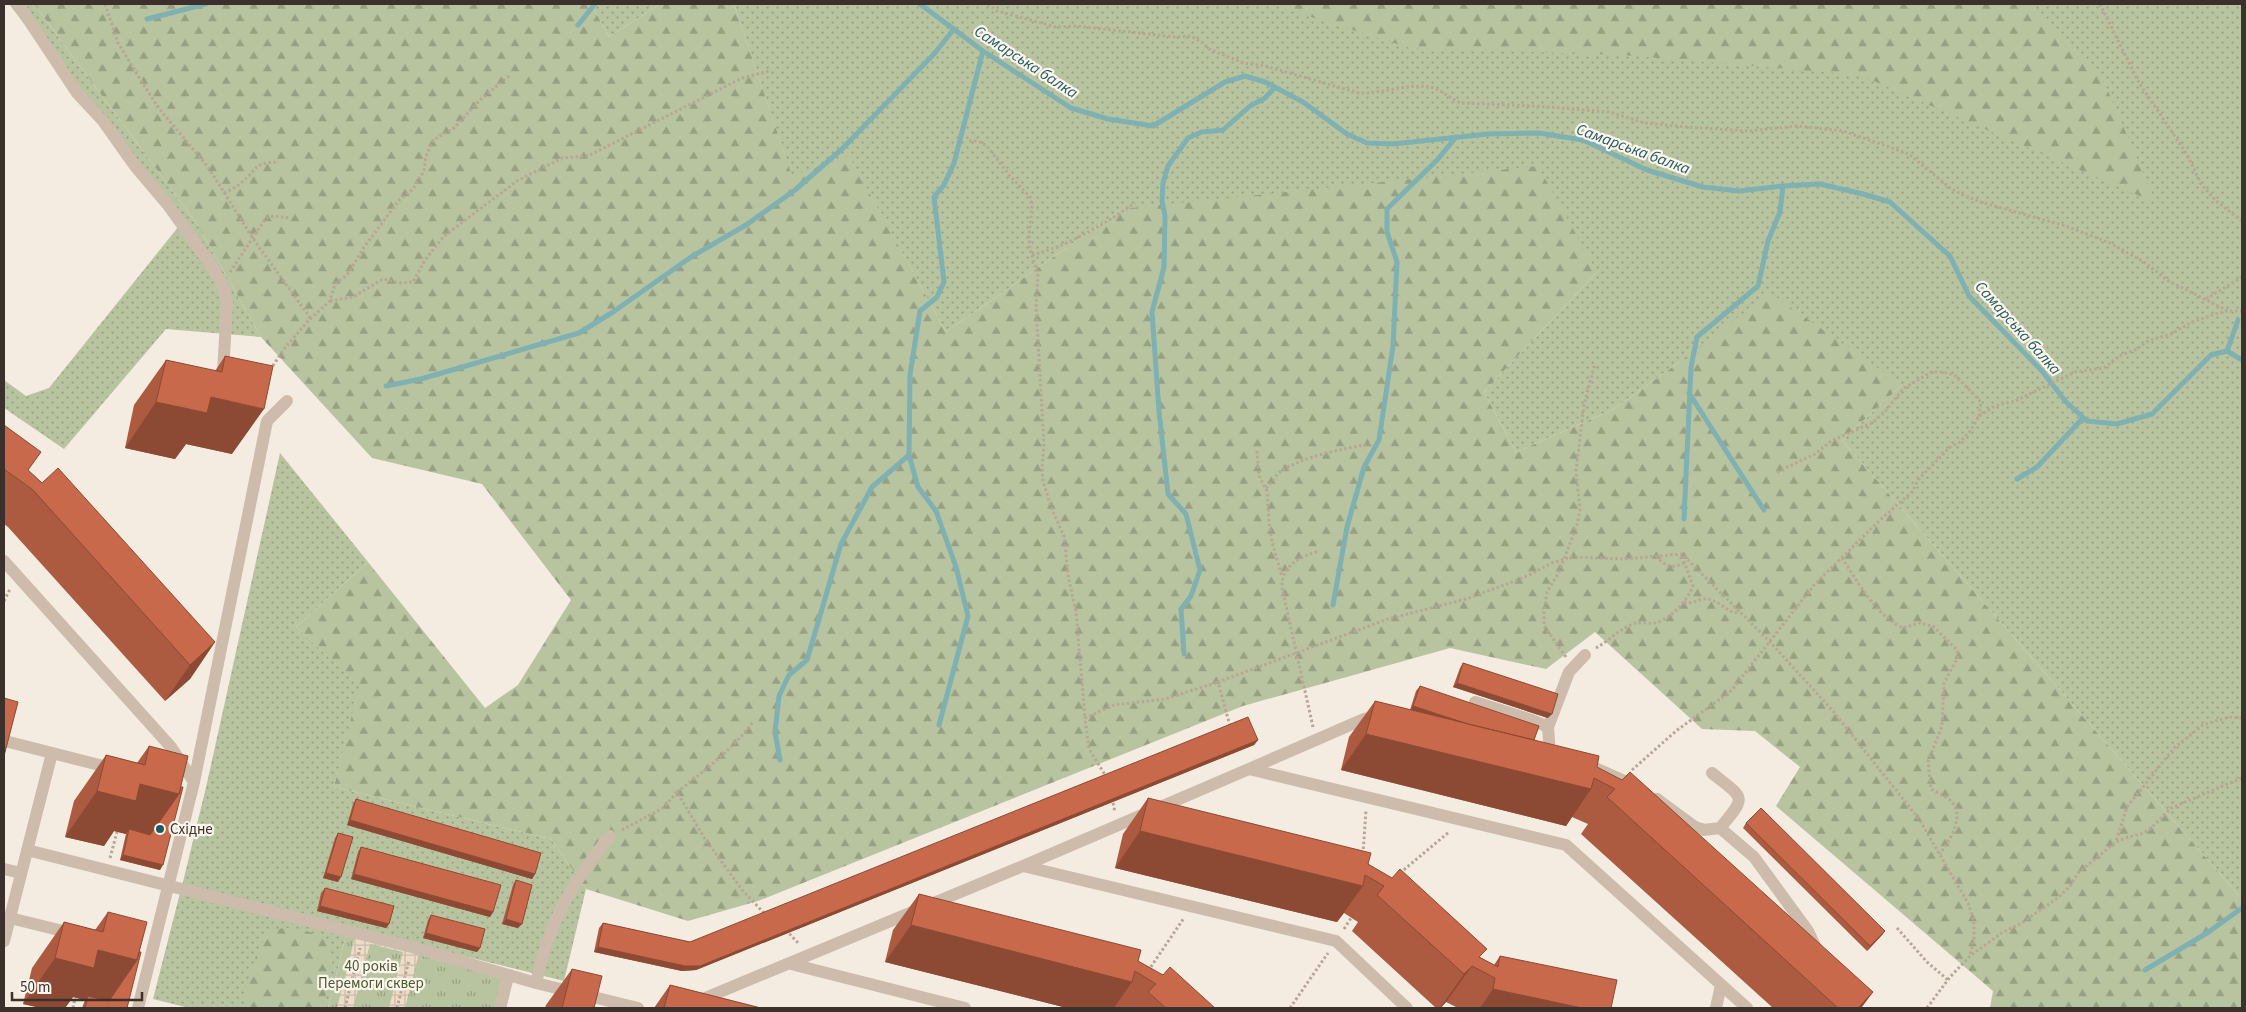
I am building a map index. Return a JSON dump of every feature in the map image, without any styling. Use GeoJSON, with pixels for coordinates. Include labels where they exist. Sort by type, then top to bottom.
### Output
{"type":"FeatureCollection","features":[{"type":"Feature","properties":{"kind":"lane"},"geometry":{"type":"LineString","coordinates":[[18,4],[68,81],[103,121],[134,166],[168,205],[213,268],[221,284],[226,303],[222,390]]}},
{"type":"Feature","properties":{"kind":"lane"},"geometry":{"type":"LineString","coordinates":[[138,1008],[146,952],[168,886],[194,782],[267,422],[287,401]]}},
{"type":"Feature","properties":{"kind":"lane"},"geometry":{"type":"LineString","coordinates":[[4,561],[171,747],[194,782]]}},
{"type":"Feature","properties":{"kind":"lane"},"geometry":{"type":"LineString","coordinates":[[1550,755],[1548,727],[1569,672],[1585,656]]}},
{"type":"Feature","properties":{"kind":"lane"},"geometry":{"type":"LineString","coordinates":[[1475,702],[1548,727]]}},
{"type":"Feature","properties":{"kind":"lane"},"geometry":{"type":"LineString","coordinates":[[673,1008],[686,1006],[797,961],[1118,826],[1364,719],[1372,717],[1390,719]]}},
{"type":"Feature","properties":{"kind":"lane"},"geometry":{"type":"LineString","coordinates":[[4,739],[5,741],[131,773]]}},
{"type":"Feature","properties":{"kind":"lane"},"geometry":{"type":"LineString","coordinates":[[158,758],[171,747]]}},
{"type":"Feature","properties":{"kind":"lane"},"geometry":{"type":"LineString","coordinates":[[4,941],[52,753]]}},
{"type":"Feature","properties":{"kind":"lane"},"geometry":{"type":"LineString","coordinates":[[1533,758],[1558,754],[1564,757]]}},
{"type":"Feature","properties":{"kind":"lane"},"geometry":{"type":"LineString","coordinates":[[1587,765],[1642,789],[1695,827],[1704,830],[1720,828],[1739,806],[1740,800],[1737,793],[1712,773]]}},
{"type":"Feature","properties":{"kind":"lane"},"geometry":{"type":"LineString","coordinates":[[1249,769],[1566,845],[1747,1008]]}},
{"type":"Feature","properties":{"kind":"lane"},"geometry":{"type":"LineString","coordinates":[[1720,828],[1754,857],[1764,870],[1808,931],[1822,961]]}},
{"type":"Feature","properties":{"kind":"lane"},"geometry":{"type":"LineString","coordinates":[[536,983],[542,953],[562,904],[585,866],[610,836]]}},
{"type":"Feature","properties":{"kind":"lane"},"geometry":{"type":"LineString","coordinates":[[27,850],[412,947],[536,983],[594,1003],[638,1008]]}},
{"type":"Feature","properties":{"kind":"lane"},"geometry":{"type":"LineString","coordinates":[[1023,866],[1336,942],[1407,1008]]}},
{"type":"Feature","properties":{"kind":"lane"},"geometry":{"type":"LineString","coordinates":[[4,869],[21,873]]}},
{"type":"Feature","properties":{"kind":"lane"},"geometry":{"type":"LineString","coordinates":[[10,918],[85,937]]}},
{"type":"Feature","properties":{"kind":"lane"},"geometry":{"type":"LineString","coordinates":[[797,961],[965,1008]]}},
{"type":"Feature","properties":{"kind":"lane"},"geometry":{"type":"LineString","coordinates":[[500,1008],[508,975]]}},
{"type":"Feature","properties":{"kind":"lane"},"geometry":{"type":"LineString","coordinates":[[1716,1008],[1721,985]]}},
{"type":"Feature","properties":{"kind":"path"},"geometry":{"type":"LineString","coordinates":[[105,4],[118,43],[157,106],[208,167],[252,237],[310,319]]}},
{"type":"Feature","properties":{"kind":"path"},"geometry":{"type":"LineString","coordinates":[[988,4],[997,11],[1056,27],[1076,26],[1175,37],[1191,36],[1209,49],[1243,63],[1265,66],[1359,93],[1374,94],[1421,86],[1432,87],[1451,100],[1461,103],[1609,112],[1645,123],[1748,131],[1798,126],[1843,131],[1909,154],[1950,188],[1965,196],[2066,226],[2110,243],[2144,262],[2167,280],[2228,311]]}},
{"type":"Feature","properties":{"kind":"path"},"geometry":{"type":"LineString","coordinates":[[2100,4],[2138,81],[2188,156],[2201,184],[2216,201],[2242,221]]}},
{"type":"Feature","properties":{"kind":"path"},"geometry":{"type":"LineString","coordinates":[[330,301],[353,297],[382,279],[399,283],[413,282],[424,260],[444,236],[517,181],[562,158],[588,156],[742,78],[770,71]]}},
{"type":"Feature","properties":{"kind":"path"},"geometry":{"type":"LineString","coordinates":[[269,372],[284,349],[310,319],[330,301],[335,284],[347,275],[365,246],[400,199],[413,190],[424,171],[426,156],[433,140],[454,128],[480,100],[509,76]]}},
{"type":"Feature","properties":{"kind":"path"},"geometry":{"type":"LineString","coordinates":[[969,141],[978,141],[987,146],[1030,196],[1032,208],[1029,234],[1032,255],[1038,273],[1036,307],[1044,444],[1043,481],[1052,510],[1064,536],[1068,575],[1076,612],[1089,749],[1110,783]]}},
{"type":"Feature","properties":{"kind":"path"},"geometry":{"type":"LineString","coordinates":[[224,193],[242,182],[256,166],[263,163],[278,162]]}},
{"type":"Feature","properties":{"kind":"path"},"geometry":{"type":"LineString","coordinates":[[1032,255],[1051,250],[1083,236],[1135,203]]}},
{"type":"Feature","properties":{"kind":"path"},"geometry":{"type":"LineString","coordinates":[[221,284],[238,262],[252,237],[266,218],[274,216],[290,218]]}},
{"type":"Feature","properties":{"kind":"path"},"geometry":{"type":"LineString","coordinates":[[2205,300],[2242,277]]}},
{"type":"Feature","properties":{"kind":"path"},"geometry":{"type":"LineString","coordinates":[[1979,416],[1995,406],[2015,401],[2076,372],[2104,368],[2119,356],[2137,350],[2148,341],[2171,334],[2190,323],[2228,311],[2242,311]]}},
{"type":"Feature","properties":{"kind":"path"},"geometry":{"type":"LineString","coordinates":[[1573,668],[1544,626],[1544,612],[1547,592],[1559,572],[1579,518],[1576,471],[1584,405],[1595,363]]}},
{"type":"Feature","properties":{"kind":"path"},"geometry":{"type":"LineString","coordinates":[[1622,779],[1676,731],[1731,691],[1771,643],[1814,586],[1912,492],[1918,480],[1949,448],[1960,442],[1971,430],[1979,416],[1981,402],[1956,376],[1943,372],[1931,372],[1903,389],[1884,413],[1872,422],[1830,441],[1815,454],[1777,472]]}},
{"type":"Feature","properties":{"kind":"path"},"geometry":{"type":"LineString","coordinates":[[1266,488],[1274,482],[1280,472],[1304,461],[1334,450],[1370,444]]}},
{"type":"Feature","properties":{"kind":"path"},"geometry":{"type":"LineString","coordinates":[[1257,451],[1259,476],[1266,488],[1272,542],[1282,578],[1282,588],[1307,707],[1316,740]]}},
{"type":"Feature","properties":{"kind":"path"},"geometry":{"type":"LineString","coordinates":[[1282,578],[1287,568],[1300,557],[1319,551]]}},
{"type":"Feature","properties":{"kind":"path"},"geometry":{"type":"LineString","coordinates":[[1085,718],[1114,705],[1165,699],[1218,682],[1388,619],[1466,599],[1523,578],[1571,557],[1625,559],[1682,554],[1771,643],[1832,710],[1919,820],[1969,905],[1974,922],[1974,939],[1970,956]]}},
{"type":"Feature","properties":{"kind":"path"},"geometry":{"type":"LineString","coordinates":[[1585,656],[1615,634],[1636,624],[1654,623],[1664,619],[1684,602],[1694,586],[1682,554]]}},
{"type":"Feature","properties":{"kind":"path"},"geometry":{"type":"LineString","coordinates":[[1655,556],[1671,568],[1684,563]]}},
{"type":"Feature","properties":{"kind":"path"},"geometry":{"type":"LineString","coordinates":[[1842,558],[1863,590],[1882,612],[1898,626],[1904,628],[1919,624],[1933,626],[1957,650],[1958,657],[1944,683],[1942,726],[1928,762],[1932,789],[1951,801],[1958,813],[1955,829],[1940,854]]}},
{"type":"Feature","properties":{"kind":"path"},"geometry":{"type":"LineString","coordinates":[[1684,602],[1692,604],[1701,598],[1715,600],[1734,613],[1741,612]]}},
{"type":"Feature","properties":{"kind":"path"},"geometry":{"type":"LineString","coordinates":[[1218,682],[1231,730]]}},
{"type":"Feature","properties":{"kind":"path"},"geometry":{"type":"LineString","coordinates":[[2116,842],[2127,807],[2174,748],[2202,725],[2229,717],[2242,718]]}},
{"type":"Feature","properties":{"kind":"path"},"geometry":{"type":"LineString","coordinates":[[610,836],[663,808],[677,792],[714,763],[744,734],[753,722]]}},
{"type":"Feature","properties":{"kind":"path"},"geometry":{"type":"LineString","coordinates":[[1927,1008],[1948,980],[1970,956],[2002,932],[2020,924],[2058,897],[2070,886],[2078,873],[2116,842],[2128,836],[2141,834],[2149,830],[2171,808],[2242,778]]}},
{"type":"Feature","properties":{"kind":"path"},"geometry":{"type":"LineString","coordinates":[[1111,790],[1118,826]]}},
{"type":"Feature","properties":{"kind":"path"},"geometry":{"type":"LineString","coordinates":[[677,792],[705,839],[743,891],[766,914]]}},
{"type":"Feature","properties":{"kind":"path"},"geometry":{"type":"LineString","coordinates":[[1362,862],[1368,797]]}},
{"type":"Feature","properties":{"kind":"path"},"geometry":{"type":"LineString","coordinates":[[1395,877],[1463,820]]}},
{"type":"Feature","properties":{"kind":"path"},"geometry":{"type":"LineString","coordinates":[[107,871],[117,832]]}},
{"type":"Feature","properties":{"kind":"path"},"geometry":{"type":"LineString","coordinates":[[1148,972],[1192,906]]}},
{"type":"Feature","properties":{"kind":"path"},"geometry":{"type":"LineString","coordinates":[[1290,1008],[1351,918]]}},
{"type":"Feature","properties":{"kind":"path"},"geometry":{"type":"LineString","coordinates":[[780,926],[794,937],[799,944],[797,961]]}},
{"type":"Feature","properties":{"kind":"path"},"geometry":{"type":"LineString","coordinates":[[1897,928],[1927,962],[1948,980]]}},
{"type":"Feature","properties":{"kind":"path"},"geometry":{"type":"LineString","coordinates":[[345,1008],[362,942]]}},
{"type":"Feature","properties":{"kind":"path"},"geometry":{"type":"LineString","coordinates":[[397,1008],[412,947]]}},
{"type":"Feature","properties":{"kind":"path"},"geometry":{"type":"LineString","coordinates":[[73,1008],[75,998]]}},
{"type":"Feature","properties":{"kind":"green space"},"geometry":{"type":"Polygon","coordinates":[[[9,4],[34,4],[197,224],[261,337],[166,329],[64,449],[4,408],[4,380],[26,396],[49,388],[179,226],[9,4]]]}},
{"type":"Feature","properties":{"kind":"green space"},"geometry":{"type":"Polygon","coordinates":[[[34,4],[591,4],[609,37],[660,4],[734,4],[792,176],[849,156],[946,332],[1122,209],[1538,166],[1597,272],[1484,392],[1516,452],[1612,410],[1681,361],[1770,293],[1902,385],[1842,440],[2242,899],[2242,1008],[1990,1008],[1993,991],[1776,806],[1800,767],[1755,731],[1702,729],[1595,632],[1546,669],[1450,648],[1243,706],[758,901],[688,921],[586,889],[551,839],[334,787],[359,686],[296,627],[368,562],[485,708],[518,685],[571,600],[482,484],[372,458],[261,337],[197,224],[34,4]]]}},
{"type":"Feature","properties":{"kind":"green space"},"geometry":{"type":"Polygon","coordinates":[[[591,4],[660,4],[609,37],[591,4]]]}},
{"type":"Feature","properties":{"kind":"green space"},"geometry":{"type":"Polygon","coordinates":[[[734,4],[2242,4],[2242,899],[1842,440],[1902,385],[1681,361],[1612,410],[1516,452],[1484,392],[1597,272],[1122,209],[946,332],[849,157],[792,177],[734,4]]]}},
{"type":"Feature","properties":{"kind":"green space"},"geometry":{"type":"Polygon","coordinates":[[[1270,4],[2029,4],[2105,84],[2156,203],[1860,75],[1623,55],[1410,48],[1270,4]]]}},
{"type":"Feature","properties":{"kind":"green space"},"geometry":{"type":"Polygon","coordinates":[[[280,453],[368,562],[296,627],[360,686],[334,787],[551,839],[586,889],[564,981],[182,886],[207,783],[280,453]]]}},
{"type":"Feature","properties":{"kind":"green space"},"geometry":{"type":"Polygon","coordinates":[[[180,893],[346,935],[328,1008],[189,1008],[153,999],[180,893]]]}},
{"type":"Feature","properties":{"kind":"green space"},"geometry":{"type":"Polygon","coordinates":[[[285,928],[304,931],[318,936],[327,943],[331,952],[331,976],[322,1008],[246,1008],[245,993],[263,940],[269,933],[285,928]]]}},
{"type":"Feature","properties":{"kind":"green space","name":"40 років Перемоги сквер"},"geometry":{"type":"Polygon","coordinates":[[[346,935],[514,977],[506,1008],[328,1008],[346,935]]]}},
{"type":"Feature","properties":{"kind":"shaded area"},"geometry":{"type":"Polygon","coordinates":[[[355,937],[419,953],[405,1008],[389,1008],[403,952],[370,944],[353,1008],[337,1008],[355,937]]]}},
{"type":"Feature","properties":{"kind":"building"},"geometry":{"type":"Polygon","coordinates":[[[225,356],[273,366],[264,409],[211,397],[207,413],[156,402],[166,360],[222,372],[225,356]]]}},
{"type":"Feature","properties":{"kind":"building"},"geometry":{"type":"Polygon","coordinates":[[[4,425],[41,452],[28,470],[42,483],[58,468],[215,642],[190,665],[33,490],[4,469],[4,425]]]}},
{"type":"Feature","properties":{"kind":"building"},"geometry":{"type":"Polygon","coordinates":[[[1463,663],[1558,694],[1552,714],[1457,683],[1463,663]]]}},
{"type":"Feature","properties":{"kind":"building"},"geometry":{"type":"Polygon","coordinates":[[[1420,686],[1539,726],[1534,740],[1468,724],[1413,706],[1420,686]]]}},
{"type":"Feature","properties":{"kind":"building"},"geometry":{"type":"Polygon","coordinates":[[[4,698],[18,702],[4,756],[4,698]]]}},
{"type":"Feature","properties":{"kind":"building"},"geometry":{"type":"Polygon","coordinates":[[[1375,701],[1599,756],[1597,767],[1622,780],[1630,772],[1873,992],[1858,1008],[1838,1008],[1607,797],[1615,789],[1594,778],[1591,789],[1366,734],[1375,701]]]}},
{"type":"Feature","properties":{"kind":"building"},"geometry":{"type":"Polygon","coordinates":[[[1248,717],[1258,740],[700,966],[685,966],[598,947],[603,923],[690,942],[1248,717]]]}},
{"type":"Feature","properties":{"kind":"building"},"geometry":{"type":"Polygon","coordinates":[[[149,746],[188,756],[179,794],[140,784],[136,801],[97,791],[106,755],[145,765],[149,746]]]}},
{"type":"Feature","properties":{"kind":"building"},"geometry":{"type":"Polygon","coordinates":[[[181,787],[183,787],[163,865],[123,855],[129,829],[150,835],[179,794],[181,787]]]}},
{"type":"Feature","properties":{"kind":"building"},"geometry":{"type":"Polygon","coordinates":[[[1148,798],[1371,853],[1368,864],[1392,878],[1400,869],[1487,949],[1479,957],[1498,967],[1500,956],[1617,980],[1611,1008],[1582,1008],[1493,989],[1495,978],[1472,966],[1464,974],[1377,895],[1384,886],[1365,875],[1363,886],[1140,831],[1148,798]]]}},
{"type":"Feature","properties":{"kind":"building"},"geometry":{"type":"Polygon","coordinates":[[[356,799],[541,853],[535,874],[350,820],[356,799]]]}},
{"type":"Feature","properties":{"kind":"building"},"geometry":{"type":"Polygon","coordinates":[[[1761,808],[1885,931],[1870,946],[1746,823],[1761,808]]]}},
{"type":"Feature","properties":{"kind":"building"},"geometry":{"type":"Polygon","coordinates":[[[338,833],[353,837],[341,877],[326,873],[338,833]]]}},
{"type":"Feature","properties":{"kind":"building"},"geometry":{"type":"Polygon","coordinates":[[[361,847],[501,885],[493,912],[354,874],[361,847]]]}},
{"type":"Feature","properties":{"kind":"building"},"geometry":{"type":"Polygon","coordinates":[[[516,880],[532,885],[522,924],[506,919],[516,880]]]}},
{"type":"Feature","properties":{"kind":"building"},"geometry":{"type":"Polygon","coordinates":[[[325,888],[394,906],[389,924],[320,906],[325,888]]]}},
{"type":"Feature","properties":{"kind":"building"},"geometry":{"type":"Polygon","coordinates":[[[919,894],[1141,950],[1138,961],[1163,975],[1170,967],[1215,1008],[1166,1008],[1148,992],[1156,984],[1135,971],[1132,982],[911,925],[919,894]]]}},
{"type":"Feature","properties":{"kind":"building"},"geometry":{"type":"Polygon","coordinates":[[[108,912],[147,922],[137,960],[98,950],[94,968],[55,958],[64,922],[103,932],[108,912]]]}},
{"type":"Feature","properties":{"kind":"building"},"geometry":{"type":"Polygon","coordinates":[[[431,915],[485,929],[480,948],[426,933],[431,915]]]}},
{"type":"Feature","properties":{"kind":"building"},"geometry":{"type":"Polygon","coordinates":[[[139,952],[141,952],[127,1008],[85,1008],[88,996],[109,1001],[137,960],[139,952]]]}},
{"type":"Feature","properties":{"kind":"building"},"geometry":{"type":"Polygon","coordinates":[[[572,969],[602,976],[594,1008],[562,1008],[572,969]]]}},
{"type":"Feature","properties":{"kind":"building"},"geometry":{"type":"Polygon","coordinates":[[[670,985],[761,1008],[664,1008],[670,985]]]}},
{"type":"Feature","properties":{"kind":"waterway"},"geometry":{"type":"LineString","coordinates":[[147,19],[206,4]]}},
{"type":"Feature","properties":{"kind":"waterway"},"geometry":{"type":"LineString","coordinates":[[578,25],[595,4]]}},
{"type":"Feature","properties":{"kind":"waterway","name":"Самарська балка"},"geometry":{"type":"LineString","coordinates":[[920,4],[983,51],[1071,108],[1108,119],[1153,126],[1225,82],[1245,76],[1265,82],[1303,102],[1347,134],[1367,143],[1393,144],[1488,134],[1539,133],[1583,140],[1647,170],[1703,187],[1739,191],[1820,184],[1890,202],[1950,256],[1969,296],[2042,371],[2066,402],[2087,421],[2117,424],[2152,414],[2211,355],[2227,351],[2242,360]]}},
{"type":"Feature","properties":{"kind":"waterway"},"geometry":{"type":"LineString","coordinates":[[386,386],[421,379],[579,333],[613,312],[691,257],[746,225],[795,190],[842,149],[934,54],[954,29]]}},
{"type":"Feature","properties":{"kind":"waterway"},"geometry":{"type":"LineString","coordinates":[[780,760],[775,732],[779,696],[789,675],[807,660],[841,544],[872,487],[909,455],[910,375],[920,311],[937,297],[944,282],[934,197],[944,185],[954,163],[983,51]]}},
{"type":"Feature","properties":{"kind":"waterway"},"geometry":{"type":"LineString","coordinates":[[1184,654],[1181,609],[1191,596],[1200,570],[1186,514],[1168,494],[1159,411],[1152,312],[1164,267],[1165,216],[1162,201],[1163,183],[1168,166],[1188,138],[1202,132],[1223,130],[1250,106],[1265,98],[1275,87]]}},
{"type":"Feature","properties":{"kind":"waterway"},"geometry":{"type":"LineString","coordinates":[[1333,605],[1347,527],[1364,467],[1379,440],[1393,346],[1397,262],[1387,232],[1387,209],[1438,159],[1456,137]]}},
{"type":"Feature","properties":{"kind":"waterway"},"geometry":{"type":"LineString","coordinates":[[1684,519],[1691,367],[1697,337],[1758,286],[1768,241],[1780,212],[1783,186]]}},
{"type":"Feature","properties":{"kind":"waterway"},"geometry":{"type":"LineString","coordinates":[[2227,351],[2238,320]]}},
{"type":"Feature","properties":{"kind":"waterway"},"geometry":{"type":"LineString","coordinates":[[1689,393],[1764,510]]}},
{"type":"Feature","properties":{"kind":"waterway"},"geometry":{"type":"LineString","coordinates":[[2017,479],[2037,467],[2083,418]]}},
{"type":"Feature","properties":{"kind":"waterway"},"geometry":{"type":"LineString","coordinates":[[909,455],[918,487],[936,511],[956,567],[968,616],[939,725]]}},
{"type":"Feature","properties":{"kind":"waterway"},"geometry":{"type":"LineString","coordinates":[[2145,970],[2207,933],[2242,908]]}},
{"type":"Feature","properties":{"kind":"place","name":"Східне"},"geometry":{"type":"Point","coordinates":[160,829]}}]}
